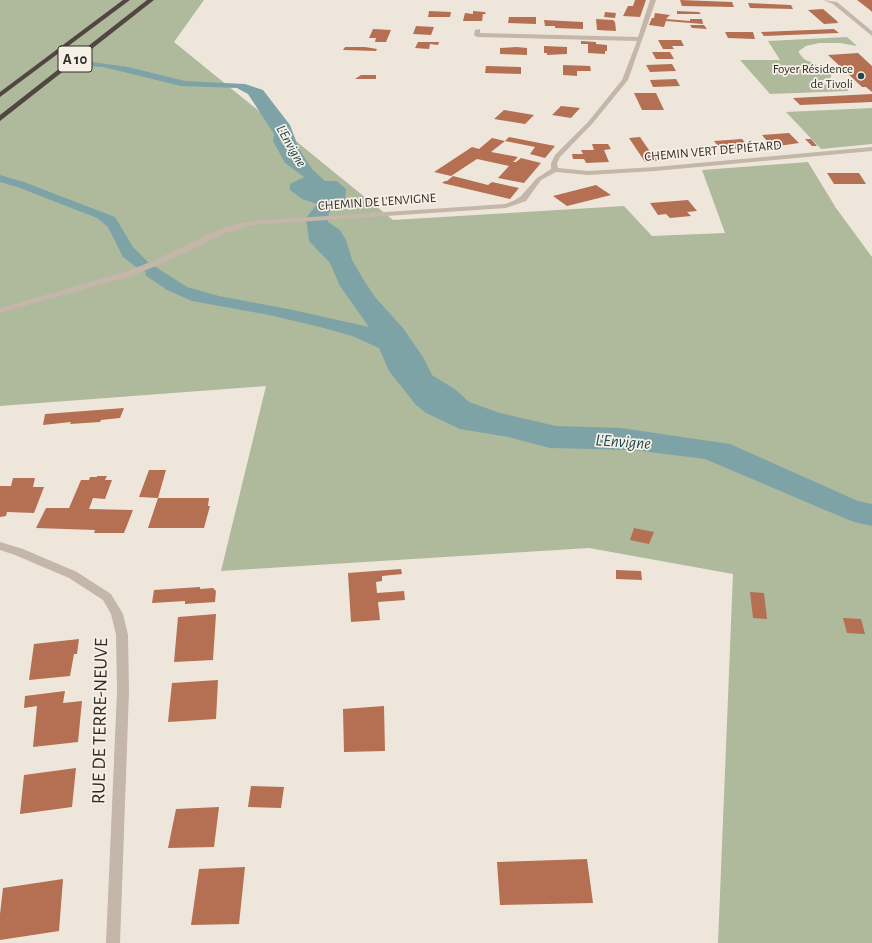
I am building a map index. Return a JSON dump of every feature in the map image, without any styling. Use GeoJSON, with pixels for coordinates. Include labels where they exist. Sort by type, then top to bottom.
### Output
{"type":"FeatureCollection","features":[{"type":"Feature","properties":{"kind":"highway","name":"A 10"},"geometry":{"type":"LineString","coordinates":[[0,95],[127,0]]}},
{"type":"Feature","properties":{"kind":"highway","name":"A 10"},"geometry":{"type":"LineString","coordinates":[[0,119],[152,0]]}},
{"type":"Feature","properties":{"kind":"street"},"geometry":{"type":"LineString","coordinates":[[556,170],[554,163],[556,156],[590,122],[625,80],[653,0]]}},
{"type":"Feature","properties":{"kind":"street"},"geometry":{"type":"LineString","coordinates":[[826,0],[835,3],[872,34]]}},
{"type":"Feature","properties":{"kind":"street"},"geometry":{"type":"LineString","coordinates":[[478,30],[477,35],[640,39]]}},
{"type":"Feature","properties":{"kind":"street","name":"CHEMIN VERT DE PIÉTARD"},"geometry":{"type":"LineString","coordinates":[[556,170],[588,172],[647,170],[872,149]]}},
{"type":"Feature","properties":{"kind":"street","name":"CHEMIN DE L'ENVIGNE"},"geometry":{"type":"LineString","coordinates":[[0,311],[131,273],[237,226],[506,206],[523,199],[539,179],[556,170]]}},
{"type":"Feature","properties":{"kind":"street","name":"RUE DE TERRE-NEUVE"},"geometry":{"type":"LineString","coordinates":[[0,546],[44,562],[78,578],[107,597],[117,614],[122,635],[123,691],[114,943]]}},
{"type":"Feature","properties":{"kind":"green space"},"geometry":{"type":"Polygon","coordinates":[[[0,0],[204,0],[174,42],[393,220],[624,206],[652,236],[725,233],[702,170],[808,162],[836,208],[872,257],[872,943],[718,943],[733,574],[589,548],[221,571],[266,386],[0,406],[0,0]]]}},
{"type":"Feature","properties":{"kind":"green space"},"geometry":{"type":"Polygon","coordinates":[[[847,37],[857,46],[840,43],[819,43],[806,46],[799,51],[799,53],[804,59],[825,69],[831,74],[829,79],[816,81],[815,83],[836,86],[848,89],[848,91],[770,94],[740,60],[780,60],[768,41],[847,37]]]}},
{"type":"Feature","properties":{"kind":"green space"},"geometry":{"type":"Polygon","coordinates":[[[872,108],[872,144],[821,149],[786,112],[872,108]]]}},
{"type":"Feature","properties":{"kind":"water","name":"L'Envigne"},"geometry":{"type":"Polygon","coordinates":[[[92,62],[128,67],[185,81],[245,84],[263,90],[290,125],[299,149],[312,169],[325,181],[337,181],[346,189],[345,203],[329,212],[328,222],[340,230],[346,240],[352,260],[365,282],[375,297],[403,328],[423,357],[432,375],[456,390],[469,402],[500,413],[556,426],[621,428],[730,444],[858,501],[872,504],[872,526],[854,522],[705,459],[633,450],[550,448],[508,437],[460,429],[426,413],[416,405],[389,371],[379,348],[352,336],[320,327],[269,315],[192,301],[167,290],[145,275],[146,272],[136,267],[123,257],[108,227],[97,218],[20,188],[0,182],[0,175],[24,182],[115,217],[133,247],[148,262],[187,287],[219,296],[293,310],[369,327],[340,286],[330,263],[309,241],[306,218],[317,204],[302,199],[290,190],[290,184],[304,177],[285,163],[273,141],[274,134],[248,94],[237,88],[181,86],[103,67],[88,66],[92,62]]]}},
{"type":"Feature","properties":{"kind":"building"},"geometry":{"type":"Polygon","coordinates":[[[635,0],[646,0],[640,17],[623,16],[628,6],[633,6],[635,0]]]}},
{"type":"Feature","properties":{"kind":"building"},"geometry":{"type":"Polygon","coordinates":[[[680,0],[732,2],[734,7],[682,6],[680,0]]]}},
{"type":"Feature","properties":{"kind":"building"},"geometry":{"type":"Polygon","coordinates":[[[857,0],[872,0],[872,12],[870,10],[857,0]]]}},
{"type":"Feature","properties":{"kind":"building"},"geometry":{"type":"Polygon","coordinates":[[[748,3],[791,5],[793,9],[750,8],[748,3]]]}},
{"type":"Feature","properties":{"kind":"building"},"geometry":{"type":"Polygon","coordinates":[[[823,9],[838,23],[824,24],[808,10],[823,9]]]}},
{"type":"Feature","properties":{"kind":"building"},"geometry":{"type":"Polygon","coordinates":[[[429,11],[451,12],[450,17],[428,17],[429,11]]]}},
{"type":"Feature","properties":{"kind":"building"},"geometry":{"type":"Polygon","coordinates":[[[473,11],[485,12],[486,14],[483,14],[482,21],[463,21],[465,13],[473,14],[473,11]]]}},
{"type":"Feature","properties":{"kind":"building"},"geometry":{"type":"Polygon","coordinates":[[[677,11],[699,12],[701,14],[677,14],[677,11]]]}},
{"type":"Feature","properties":{"kind":"building"},"geometry":{"type":"Polygon","coordinates":[[[605,12],[616,13],[615,18],[604,17],[605,12]]]}},
{"type":"Feature","properties":{"kind":"building"},"geometry":{"type":"Polygon","coordinates":[[[655,13],[670,15],[666,19],[690,21],[690,19],[702,19],[703,24],[666,21],[664,27],[649,25],[652,18],[654,18],[655,13]]]}},
{"type":"Feature","properties":{"kind":"building"},"geometry":{"type":"Polygon","coordinates":[[[509,17],[536,17],[536,24],[508,23],[509,17]]]}},
{"type":"Feature","properties":{"kind":"building"},"geometry":{"type":"Polygon","coordinates":[[[596,19],[613,20],[615,22],[616,31],[597,30],[596,19]]]}},
{"type":"Feature","properties":{"kind":"building"},"geometry":{"type":"Polygon","coordinates":[[[544,20],[583,22],[583,29],[555,28],[555,26],[545,26],[544,20]]]}},
{"type":"Feature","properties":{"kind":"building"},"geometry":{"type":"Polygon","coordinates":[[[690,25],[704,25],[707,29],[692,28],[690,25]]]}},
{"type":"Feature","properties":{"kind":"building"},"geometry":{"type":"Polygon","coordinates":[[[416,26],[434,27],[431,35],[413,34],[416,26]]]}},
{"type":"Feature","properties":{"kind":"building"},"geometry":{"type":"Polygon","coordinates":[[[373,29],[391,30],[386,42],[375,42],[376,38],[369,38],[373,29]]]}},
{"type":"Feature","properties":{"kind":"building"},"geometry":{"type":"Polygon","coordinates":[[[834,29],[839,33],[764,36],[761,32],[834,29]]]}},
{"type":"Feature","properties":{"kind":"building"},"geometry":{"type":"Polygon","coordinates":[[[725,32],[753,32],[755,39],[728,38],[725,32]]]}},
{"type":"Feature","properties":{"kind":"building"},"geometry":{"type":"Polygon","coordinates":[[[658,40],[681,40],[684,46],[672,46],[674,49],[663,49],[658,40]]]}},
{"type":"Feature","properties":{"kind":"building"},"geometry":{"type":"Polygon","coordinates":[[[581,41],[596,42],[596,44],[607,45],[607,51],[605,51],[605,54],[588,53],[588,44],[581,44],[581,41]]]}},
{"type":"Feature","properties":{"kind":"building"},"geometry":{"type":"Polygon","coordinates":[[[418,42],[439,42],[438,45],[430,44],[429,49],[415,48],[418,42]]]}},
{"type":"Feature","properties":{"kind":"building"},"geometry":{"type":"Polygon","coordinates":[[[544,46],[567,47],[567,54],[547,55],[547,53],[544,53],[544,46]]]}},
{"type":"Feature","properties":{"kind":"building"},"geometry":{"type":"Polygon","coordinates":[[[345,47],[365,47],[377,49],[376,51],[343,50],[345,47]]]}},
{"type":"Feature","properties":{"kind":"building"},"geometry":{"type":"Polygon","coordinates":[[[500,48],[527,48],[527,55],[500,54],[500,48]]]}},
{"type":"Feature","properties":{"kind":"building"},"geometry":{"type":"Polygon","coordinates":[[[652,52],[670,52],[674,59],[656,59],[652,52]]]}},
{"type":"Feature","properties":{"kind":"building","name":"Foyer Résidence de Tivoli"},"geometry":{"type":"Polygon","coordinates":[[[858,53],[872,66],[872,92],[866,87],[862,87],[828,55],[858,53]]]}},
{"type":"Feature","properties":{"kind":"building"},"geometry":{"type":"Polygon","coordinates":[[[672,64],[676,71],[650,72],[646,65],[672,64]]]}},
{"type":"Feature","properties":{"kind":"building"},"geometry":{"type":"Polygon","coordinates":[[[563,65],[590,66],[591,71],[577,71],[577,76],[563,75],[563,65]]]}},
{"type":"Feature","properties":{"kind":"building"},"geometry":{"type":"Polygon","coordinates":[[[486,66],[521,67],[521,74],[485,73],[486,66]]]}},
{"type":"Feature","properties":{"kind":"building"},"geometry":{"type":"Polygon","coordinates":[[[361,75],[376,75],[376,79],[355,79],[361,75]]]}},
{"type":"Feature","properties":{"kind":"building"},"geometry":{"type":"Polygon","coordinates":[[[676,79],[680,86],[653,87],[650,80],[676,79]]]}},
{"type":"Feature","properties":{"kind":"building"},"geometry":{"type":"Polygon","coordinates":[[[634,93],[656,93],[664,110],[642,110],[634,93]]]}},
{"type":"Feature","properties":{"kind":"building","name":"Foyer Résidence de Tivoli"},"geometry":{"type":"Polygon","coordinates":[[[872,94],[872,102],[800,105],[793,98],[872,94]]]}},
{"type":"Feature","properties":{"kind":"building"},"geometry":{"type":"Polygon","coordinates":[[[561,106],[580,108],[571,118],[552,115],[561,106]]]}},
{"type":"Feature","properties":{"kind":"building"},"geometry":{"type":"Polygon","coordinates":[[[504,110],[534,115],[525,124],[494,119],[504,110]]]}},
{"type":"Feature","properties":{"kind":"building"},"geometry":{"type":"Polygon","coordinates":[[[789,133],[799,143],[772,147],[762,135],[789,133]]]}},
{"type":"Feature","properties":{"kind":"building"},"geometry":{"type":"Polygon","coordinates":[[[509,137],[555,146],[545,158],[530,154],[535,147],[505,141],[509,137]]]}},
{"type":"Feature","properties":{"kind":"building"},"geometry":{"type":"Polygon","coordinates":[[[640,137],[651,153],[663,152],[669,160],[645,162],[629,138],[640,137]]]}},
{"type":"Feature","properties":{"kind":"building"},"geometry":{"type":"Polygon","coordinates":[[[492,138],[505,141],[491,152],[518,157],[513,162],[516,162],[521,158],[541,163],[524,183],[498,178],[509,166],[477,159],[451,176],[434,172],[472,147],[479,149],[492,138]]]}},
{"type":"Feature","properties":{"kind":"building"},"geometry":{"type":"Polygon","coordinates":[[[742,139],[750,148],[721,150],[714,141],[742,139]]]}},
{"type":"Feature","properties":{"kind":"building"},"geometry":{"type":"Polygon","coordinates":[[[805,139],[811,139],[817,146],[812,146],[805,139]]]}},
{"type":"Feature","properties":{"kind":"building"},"geometry":{"type":"Polygon","coordinates":[[[592,144],[608,144],[611,149],[604,150],[609,162],[586,163],[584,159],[573,159],[572,154],[583,154],[581,150],[594,150],[592,144]]]}},
{"type":"Feature","properties":{"kind":"building"},"geometry":{"type":"Polygon","coordinates":[[[827,173],[859,173],[866,184],[834,184],[827,173]]]}},
{"type":"Feature","properties":{"kind":"building"},"geometry":{"type":"Polygon","coordinates":[[[453,176],[488,185],[492,182],[519,188],[510,199],[442,183],[453,176]]]}},
{"type":"Feature","properties":{"kind":"building"},"geometry":{"type":"Polygon","coordinates":[[[596,185],[611,195],[567,206],[553,196],[596,185]]]}},
{"type":"Feature","properties":{"kind":"building"},"geometry":{"type":"Polygon","coordinates":[[[688,200],[697,211],[687,212],[691,216],[670,218],[666,214],[658,215],[650,203],[688,200]]]}},
{"type":"Feature","properties":{"kind":"building"},"geometry":{"type":"Polygon","coordinates":[[[124,408],[120,418],[101,420],[100,422],[70,424],[71,422],[43,425],[45,414],[124,408]]]}},
{"type":"Feature","properties":{"kind":"building"},"geometry":{"type":"Polygon","coordinates":[[[149,470],[166,470],[158,498],[139,497],[149,470]]]}},
{"type":"Feature","properties":{"kind":"building"},"geometry":{"type":"Polygon","coordinates":[[[107,476],[105,480],[112,480],[105,499],[93,498],[89,509],[133,510],[124,533],[94,533],[95,530],[36,528],[46,508],[69,508],[81,480],[89,480],[90,477],[107,476]]]}},
{"type":"Feature","properties":{"kind":"building"},"geometry":{"type":"Polygon","coordinates":[[[13,478],[35,478],[33,487],[44,487],[34,513],[7,512],[6,516],[0,517],[0,486],[11,486],[13,478]]]}},
{"type":"Feature","properties":{"kind":"building"},"geometry":{"type":"Polygon","coordinates":[[[158,498],[209,498],[208,506],[210,506],[204,528],[148,528],[158,498]]]}},
{"type":"Feature","properties":{"kind":"building"},"geometry":{"type":"Polygon","coordinates":[[[634,528],[654,532],[649,544],[630,540],[634,528]]]}},
{"type":"Feature","properties":{"kind":"building"},"geometry":{"type":"Polygon","coordinates":[[[401,569],[402,574],[382,576],[382,581],[376,582],[377,593],[404,591],[405,600],[378,602],[380,620],[351,622],[348,573],[401,569]]]}},
{"type":"Feature","properties":{"kind":"building"},"geometry":{"type":"Polygon","coordinates":[[[616,570],[641,571],[642,580],[616,579],[616,570]]]}},
{"type":"Feature","properties":{"kind":"building"},"geometry":{"type":"Polygon","coordinates":[[[200,587],[200,589],[213,588],[216,591],[215,602],[185,604],[185,601],[152,603],[154,590],[200,587]]]}},
{"type":"Feature","properties":{"kind":"building"},"geometry":{"type":"Polygon","coordinates":[[[750,592],[764,593],[767,619],[753,618],[750,592]]]}},
{"type":"Feature","properties":{"kind":"building"},"geometry":{"type":"Polygon","coordinates":[[[216,614],[213,660],[174,662],[178,617],[216,614]]]}},
{"type":"Feature","properties":{"kind":"building"},"geometry":{"type":"Polygon","coordinates":[[[843,618],[861,619],[865,634],[847,633],[843,618]]]}},
{"type":"Feature","properties":{"kind":"building"},"geometry":{"type":"Polygon","coordinates":[[[79,639],[77,654],[74,654],[70,676],[29,680],[34,644],[79,639]]]}},
{"type":"Feature","properties":{"kind":"building"},"geometry":{"type":"Polygon","coordinates":[[[218,680],[216,719],[168,722],[172,683],[218,680]]]}},
{"type":"Feature","properties":{"kind":"building"},"geometry":{"type":"Polygon","coordinates":[[[65,691],[63,703],[82,701],[78,742],[33,747],[37,706],[24,708],[25,696],[65,691]]]}},
{"type":"Feature","properties":{"kind":"building"},"geometry":{"type":"Polygon","coordinates":[[[384,706],[385,751],[344,752],[343,709],[384,706]]]}},
{"type":"Feature","properties":{"kind":"building"},"geometry":{"type":"Polygon","coordinates":[[[76,768],[72,807],[20,814],[24,775],[76,768]]]}},
{"type":"Feature","properties":{"kind":"building"},"geometry":{"type":"Polygon","coordinates":[[[251,786],[284,787],[281,808],[248,807],[251,786]]]}},
{"type":"Feature","properties":{"kind":"building"},"geometry":{"type":"Polygon","coordinates":[[[219,807],[214,847],[168,848],[176,809],[219,807]]]}},
{"type":"Feature","properties":{"kind":"building"},"geometry":{"type":"Polygon","coordinates":[[[587,859],[593,903],[500,905],[497,862],[587,859]]]}},
{"type":"Feature","properties":{"kind":"building"},"geometry":{"type":"Polygon","coordinates":[[[245,867],[239,924],[191,925],[199,869],[245,867]]]}},
{"type":"Feature","properties":{"kind":"building"},"geometry":{"type":"Polygon","coordinates":[[[63,879],[59,931],[0,940],[0,914],[3,888],[63,879]]]}},
{"type":"Feature","properties":{"kind":"place","name":"Foyer Résidence de Tivoli"},"geometry":{"type":"Point","coordinates":[861,76]}}]}
